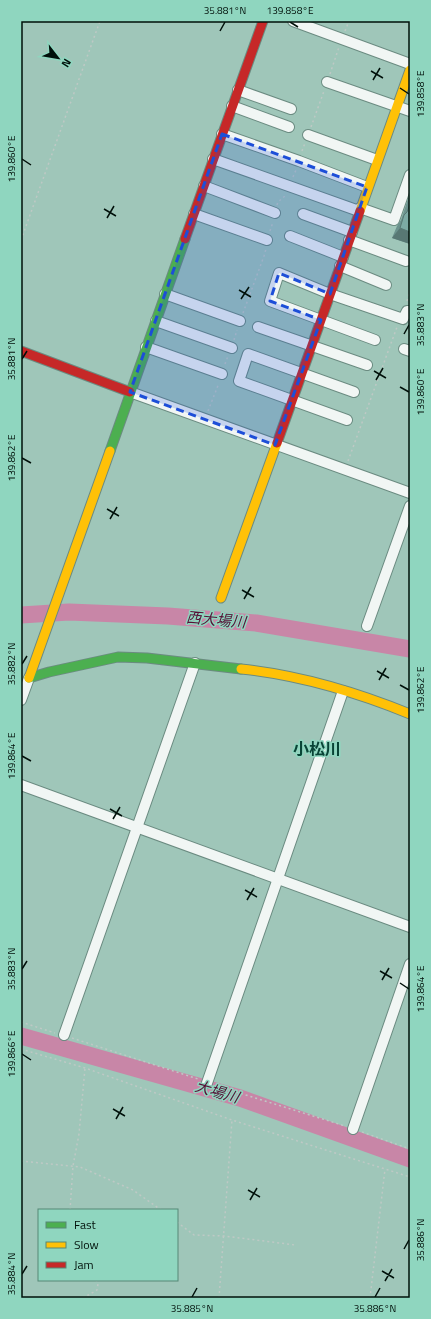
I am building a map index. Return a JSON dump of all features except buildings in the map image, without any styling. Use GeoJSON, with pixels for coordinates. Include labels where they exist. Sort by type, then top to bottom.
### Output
{"type":"FeatureCollection","features":[{"type":"Feature","properties":{"kind":"street"},"geometry":{"type":"LineString","coordinates":[[21,700],[25,680],[127,405],[130,392],[263,21]]}},
{"type":"Feature","properties":{"kind":"street"},"geometry":{"type":"LineString","coordinates":[[293,21],[410,64]]}},
{"type":"Feature","properties":{"kind":"street"},"geometry":{"type":"LineString","coordinates":[[220,598],[410,70]]}},
{"type":"Feature","properties":{"kind":"street"},"geometry":{"type":"LineString","coordinates":[[327,82],[410,111]]}},
{"type":"Feature","properties":{"kind":"street"},"geometry":{"type":"LineString","coordinates":[[238,90],[291,109]]}},
{"type":"Feature","properties":{"kind":"street"},"geometry":{"type":"LineString","coordinates":[[232,106],[289,127]]}},
{"type":"Feature","properties":{"kind":"street"},"geometry":{"type":"LineString","coordinates":[[222,134],[367,187]]}},
{"type":"Feature","properties":{"kind":"street"},"geometry":{"type":"LineString","coordinates":[[308,135],[377,160]]}},
{"type":"Feature","properties":{"kind":"street"},"geometry":{"type":"LineString","coordinates":[[213,159],[394,220],[410,175]]}},
{"type":"Feature","properties":{"kind":"street"},"geometry":{"type":"LineString","coordinates":[[204,186],[275,213]]}},
{"type":"Feature","properties":{"kind":"street"},"geometry":{"type":"LineString","coordinates":[[194,214],[267,240]]}},
{"type":"Feature","properties":{"kind":"street"},"geometry":{"type":"LineString","coordinates":[[303,214],[406,261]]}},
{"type":"Feature","properties":{"kind":"street"},"geometry":{"type":"LineString","coordinates":[[290,236],[386,285]]}},
{"type":"Feature","properties":{"kind":"street"},"geometry":{"type":"LineString","coordinates":[[375,340],[270,301],[279,273],[330,294],[403,319],[407,311],[410,311]]}},
{"type":"Feature","properties":{"kind":"street"},"geometry":{"type":"LineString","coordinates":[[165,294],[240,321]]}},
{"type":"Feature","properties":{"kind":"street"},"geometry":{"type":"LineString","coordinates":[[156,321],[232,348]]}},
{"type":"Feature","properties":{"kind":"street"},"geometry":{"type":"LineString","coordinates":[[258,327],[367,365]]}},
{"type":"Feature","properties":{"kind":"street"},"geometry":{"type":"LineString","coordinates":[[146,347],[222,374]]}},
{"type":"Feature","properties":{"kind":"street"},"geometry":{"type":"LineString","coordinates":[[21,351],[275,445],[410,493]]}},
{"type":"Feature","properties":{"kind":"street"},"geometry":{"type":"LineString","coordinates":[[347,420],[239,382],[248,354],[354,392]]}},
{"type":"Feature","properties":{"kind":"street"},"geometry":{"type":"LineString","coordinates":[[367,626],[410,506]]}},
{"type":"Feature","properties":{"kind":"street"},"geometry":{"type":"LineString","coordinates":[[25,680],[49,672],[118,657],[147,658],[269,672],[309,681],[343,691],[385,704],[410,714]]}},
{"type":"Feature","properties":{"kind":"street"},"geometry":{"type":"LineString","coordinates":[[64,1035],[195,663]]}},
{"type":"Feature","properties":{"kind":"street"},"geometry":{"type":"LineString","coordinates":[[207,1082],[343,691]]}},
{"type":"Feature","properties":{"kind":"street"},"geometry":{"type":"LineString","coordinates":[[21,785],[410,927]]}},
{"type":"Feature","properties":{"kind":"street"},"geometry":{"type":"LineString","coordinates":[[353,1129],[410,964]]}},
{"type":"Feature","properties":{"kind":"path"},"geometry":{"type":"LineString","coordinates":[[21,240],[100,21]]}},
{"type":"Feature","properties":{"kind":"path"},"geometry":{"type":"LineString","coordinates":[[345,469],[400,318]]}},
{"type":"Feature","properties":{"kind":"path"},"geometry":{"type":"LineString","coordinates":[[21,1022],[353,1129],[410,1149]]}},
{"type":"Feature","properties":{"kind":"path"},"geometry":{"type":"LineString","coordinates":[[21,1049],[85,1068],[232,1120],[410,1177]]}},
{"type":"Feature","properties":{"kind":"path"},"geometry":{"type":"LineString","coordinates":[[70,1209],[73,1166],[79,1134],[85,1068]]}},
{"type":"Feature","properties":{"kind":"path"},"geometry":{"type":"LineString","coordinates":[[219,1298],[232,1120]]}},
{"type":"Feature","properties":{"kind":"path"},"geometry":{"type":"LineString","coordinates":[[21,1161],[80,1167],[133,1190],[160,1209]]}},
{"type":"Feature","properties":{"kind":"path"},"geometry":{"type":"LineString","coordinates":[[370,1298],[385,1169]]}},
{"type":"Feature","properties":{"kind":"path"},"geometry":{"type":"LineString","coordinates":[[178,1223],[194,1235],[224,1236],[295,1245]]}},
{"type":"Feature","properties":{"kind":"path"},"geometry":{"type":"LineString","coordinates":[[83,1298],[97,1290],[98,1284],[96,1281]]}},
{"type":"Feature","properties":{"kind":"highlighted area"},"geometry":{"type":"Polygon","coordinates":[[[222,134],[367,187],[330,294],[279,273],[270,301],[321,320],[275,445],[130,392],[222,134]]]}},
{"type":"Feature","properties":{"kind":"waterway","name":"西大場川"},"geometry":{"type":"LineString","coordinates":[[21,615],[69,612],[168,616],[256,623],[410,649]]}},
{"type":"Feature","properties":{"kind":"waterway","name":"大場川"},"geometry":{"type":"LineString","coordinates":[[21,1036],[240,1098],[410,1159]]}},
{"type":"Feature","properties":{"kind":"traffic: fast"},"geometry":{"type":"LineString","coordinates":[[110,451],[185,239]]}},
{"type":"Feature","properties":{"kind":"traffic: fast"},"geometry":{"type":"LineString","coordinates":[[29,678],[49,672],[118,657],[147,658],[241,669]]}},
{"type":"Feature","properties":{"kind":"traffic: slow"},"geometry":{"type":"LineString","coordinates":[[360,211],[410,70]]}},
{"type":"Feature","properties":{"kind":"traffic: slow"},"geometry":{"type":"LineString","coordinates":[[221,598],[277,443]]}},
{"type":"Feature","properties":{"kind":"traffic: slow"},"geometry":{"type":"LineString","coordinates":[[29,678],[110,451]]}},
{"type":"Feature","properties":{"kind":"traffic: slow"},"geometry":{"type":"LineString","coordinates":[[241,669],[284,675],[306,680],[348,692],[410,714]]}},
{"type":"Feature","properties":{"kind":"traffic: jam"},"geometry":{"type":"LineString","coordinates":[[185,239],[263,21]]}},
{"type":"Feature","properties":{"kind":"traffic: jam"},"geometry":{"type":"LineString","coordinates":[[277,443],[360,211]]}},
{"type":"Feature","properties":{"kind":"traffic: jam"},"geometry":{"type":"LineString","coordinates":[[21,351],[130,392]]}},
{"type":"Feature","properties":{"kind":"district","name":"小松川"},"geometry":{"type":"Point","coordinates":[317,749]}}]}
